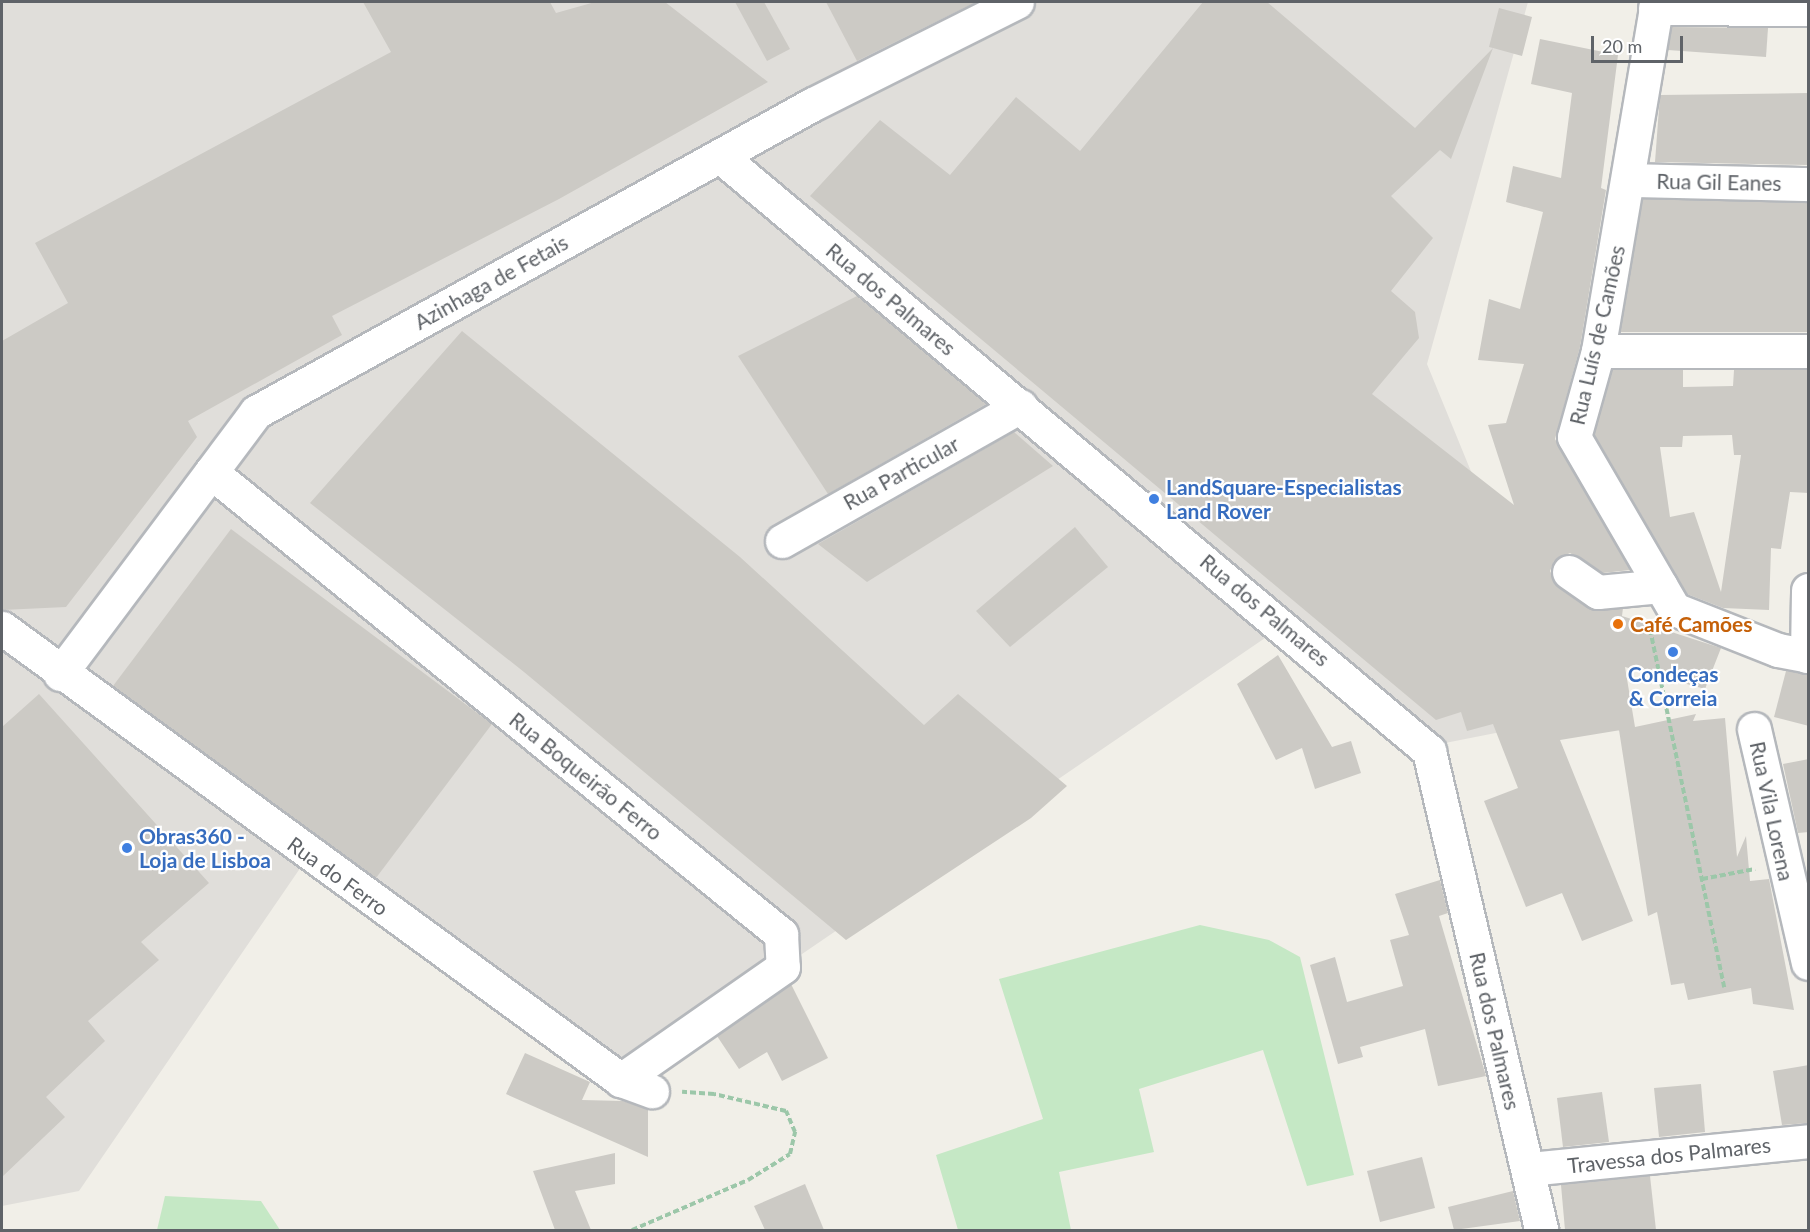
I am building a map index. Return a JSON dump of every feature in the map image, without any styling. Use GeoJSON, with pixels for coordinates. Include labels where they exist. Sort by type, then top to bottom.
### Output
{"type":"FeatureCollection","features":[{"type":"Feature","properties":{"kind":"street","name":"Azinhaga de Fetais"},"geometry":{"type":"LineString","coordinates":[[60,674],[256,412],[720,156],[1017,2]]}},
{"type":"Feature","properties":{"kind":"street"},"geometry":{"type":"LineString","coordinates":[[1656,5],[1809,9]]}},
{"type":"Feature","properties":{"kind":"street","name":"Rua Luís de Camões"},"geometry":{"type":"LineString","coordinates":[[1656,5],[1630,180],[1598,351],[1574,437],[1674,609],[1808,656]]}},
{"type":"Feature","properties":{"kind":"street","name":"Rua dos Palmares"},"geometry":{"type":"LineString","coordinates":[[720,156],[1021,406],[1429,751],[1541,1230]]}},
{"type":"Feature","properties":{"kind":"street","name":"Rua Gil Eanes"},"geometry":{"type":"LineString","coordinates":[[1630,180],[1809,184]]}},
{"type":"Feature","properties":{"kind":"street"},"geometry":{"type":"LineString","coordinates":[[1598,351],[1809,351]]}},
{"type":"Feature","properties":{"kind":"street","name":"Rua Particular"},"geometry":{"type":"LineString","coordinates":[[782,541],[1021,406]]}},
{"type":"Feature","properties":{"kind":"street","name":"Rua Boqueirão Ferro"},"geometry":{"type":"LineString","coordinates":[[211,472],[781,934],[783,967],[621,1080]]}},
{"type":"Feature","properties":{"kind":"street"},"geometry":{"type":"LineString","coordinates":[[1569,572],[1598,592],[1664,593]]}},
{"type":"Feature","properties":{"kind":"street"},"geometry":{"type":"LineString","coordinates":[[1808,656],[1809,590]]}},
{"type":"Feature","properties":{"kind":"street","name":"Rua do Ferro"},"geometry":{"type":"LineString","coordinates":[[2,628],[60,674],[621,1080],[652,1091]]}},
{"type":"Feature","properties":{"kind":"street","name":"Rua Vila Lorena"},"geometry":{"type":"LineString","coordinates":[[1754,729],[1783,864],[1809,963]]}},
{"type":"Feature","properties":{"kind":"street","name":"Travessa dos Palmares"},"geometry":{"type":"LineString","coordinates":[[1528,1170],[1809,1142]]}},
{"type":"Feature","properties":{"kind":"path"},"geometry":{"type":"LineString","coordinates":[[1664,593],[1648,615],[1724,987]]}},
{"type":"Feature","properties":{"kind":"path"},"geometry":{"type":"LineString","coordinates":[[1702,879],[1783,864]]}},
{"type":"Feature","properties":{"kind":"path"},"geometry":{"type":"LineString","coordinates":[[632,1230],[748,1180],[790,1154],[795,1132],[786,1111],[714,1094],[652,1091]]}},
{"type":"Feature","properties":{"kind":"shaded area"},"geometry":{"type":"Polygon","coordinates":[[[2,2],[1528,2],[1427,364],[1572,718],[1445,743],[1284,625],[783,967],[597,1075],[316,845],[79,1191],[2,1206],[2,2]]]}},
{"type":"Feature","properties":{"kind":"green space"},"geometry":{"type":"Polygon","coordinates":[[[1200,925],[1269,940],[1300,957],[1354,1175],[1307,1186],[1263,1050],[1139,1089],[1154,1152],[1059,1172],[1071,1230],[958,1230],[936,1155],[1043,1119],[999,979],[1200,925]]]}},
{"type":"Feature","properties":{"kind":"green space"},"geometry":{"type":"Polygon","coordinates":[[[165,1196],[261,1201],[280,1230],[157,1230],[165,1196]]]}},
{"type":"Feature","properties":{"kind":"building"},"geometry":{"type":"Polygon","coordinates":[[[363,2],[550,2],[556,13],[595,2],[665,2],[768,82],[559,199],[332,316],[342,335],[188,421],[197,437],[66,607],[2,610],[2,341],[68,303],[35,243],[391,52],[363,2]]]}},
{"type":"Feature","properties":{"kind":"building"},"geometry":{"type":"Polygon","coordinates":[[[735,2],[764,2],[790,49],[767,61],[735,2]]]}},
{"type":"Feature","properties":{"kind":"building"},"geometry":{"type":"Polygon","coordinates":[[[826,2],[976,2],[857,61],[826,2]]]}},
{"type":"Feature","properties":{"kind":"building"},"geometry":{"type":"Polygon","coordinates":[[[1203,2],[1267,2],[1415,128],[1493,48],[1451,159],[1440,150],[1391,196],[1433,238],[1391,291],[1415,312],[1419,338],[1372,394],[1514,505],[1488,425],[1506,423],[1524,364],[1478,360],[1489,299],[1520,309],[1543,212],[1506,202],[1513,166],[1561,178],[1572,93],[1531,84],[1540,39],[1618,55],[1601,188],[1606,190],[1580,347],[1555,439],[1630,570],[1603,573],[1570,553],[1554,561],[1550,571],[1558,587],[1587,607],[1623,608],[1622,616],[1721,648],[1705,689],[1625,667],[1635,727],[1696,714],[1693,721],[1725,718],[1737,857],[1746,836],[1750,881],[1769,879],[1794,1010],[1753,1004],[1751,988],[1688,1000],[1684,983],[1671,985],[1657,912],[1648,916],[1619,730],[1560,740],[1633,921],[1582,941],[1562,893],[1526,907],[1484,801],[1518,788],[1493,724],[1467,731],[1461,712],[1436,720],[810,196],[880,120],[950,175],[1016,97],[1080,151],[1203,2]]]}},
{"type":"Feature","properties":{"kind":"building"},"geometry":{"type":"Polygon","coordinates":[[[1499,8],[1532,17],[1522,56],[1489,47],[1499,8]]]}},
{"type":"Feature","properties":{"kind":"building"},"geometry":{"type":"Polygon","coordinates":[[[1672,27],[1768,28],[1766,57],[1668,50],[1672,27]]]}},
{"type":"Feature","properties":{"kind":"building"},"geometry":{"type":"Polygon","coordinates":[[[1809,93],[1809,165],[1655,162],[1660,95],[1809,93]]]}},
{"type":"Feature","properties":{"kind":"building"},"geometry":{"type":"Polygon","coordinates":[[[1643,199],[1809,203],[1809,332],[1620,332],[1643,199]]]}},
{"type":"Feature","properties":{"kind":"building"},"geometry":{"type":"Polygon","coordinates":[[[857,296],[986,404],[828,494],[738,356],[857,296]]]}},
{"type":"Feature","properties":{"kind":"building"},"geometry":{"type":"Polygon","coordinates":[[[462,331],[740,557],[924,725],[958,694],[1067,786],[1031,818],[846,940],[524,672],[310,503],[462,331]]]}},
{"type":"Feature","properties":{"kind":"building"},"geometry":{"type":"Polygon","coordinates":[[[1612,370],[1683,370],[1683,387],[1733,386],[1734,370],[1809,370],[1809,493],[1790,492],[1781,549],[1771,548],[1769,610],[1723,608],[1687,594],[1594,434],[1612,370]],[[1732,435],[1683,436],[1682,447],[1660,447],[1670,517],[1694,512],[1721,592],[1741,455],[1734,455],[1732,435]]]}},
{"type":"Feature","properties":{"kind":"building"},"geometry":{"type":"Polygon","coordinates":[[[1014,432],[1053,466],[867,582],[818,544],[1014,432]]]}},
{"type":"Feature","properties":{"kind":"building"},"geometry":{"type":"Polygon","coordinates":[[[1075,527],[1108,567],[1010,647],[976,611],[1075,527]]]}},
{"type":"Feature","properties":{"kind":"building"},"geometry":{"type":"Polygon","coordinates":[[[231,529],[492,724],[376,878],[113,686],[231,529]]]}},
{"type":"Feature","properties":{"kind":"building"},"geometry":{"type":"Polygon","coordinates":[[[1278,655],[1332,747],[1351,741],[1361,773],[1315,789],[1302,748],[1276,760],[1237,684],[1278,655]]]}},
{"type":"Feature","properties":{"kind":"building"},"geometry":{"type":"Polygon","coordinates":[[[1786,671],[1809,674],[1809,726],[1774,717],[1786,671]]]}},
{"type":"Feature","properties":{"kind":"building"},"geometry":{"type":"Polygon","coordinates":[[[39,694],[209,883],[141,942],[159,960],[88,1021],[105,1041],[46,1097],[65,1117],[2,1177],[2,727],[39,694]]]}},
{"type":"Feature","properties":{"kind":"building"},"geometry":{"type":"Polygon","coordinates":[[[1809,759],[1809,832],[1798,833],[1783,764],[1809,759]]]}},
{"type":"Feature","properties":{"kind":"building"},"geometry":{"type":"Polygon","coordinates":[[[1440,880],[1448,913],[1439,916],[1486,1076],[1438,1086],[1425,1029],[1360,1047],[1363,1057],[1338,1064],[1310,965],[1335,957],[1347,1002],[1403,986],[1390,940],[1409,935],[1395,894],[1440,880]]]}},
{"type":"Feature","properties":{"kind":"building"},"geometry":{"type":"Polygon","coordinates":[[[791,984],[828,1058],[782,1081],[767,1052],[739,1069],[717,1036],[791,984]]]}},
{"type":"Feature","properties":{"kind":"building"},"geometry":{"type":"Polygon","coordinates":[[[525,1053],[590,1082],[582,1100],[623,1101],[648,1109],[648,1157],[506,1094],[525,1053]]]}},
{"type":"Feature","properties":{"kind":"building"},"geometry":{"type":"Polygon","coordinates":[[[1809,1065],[1809,1123],[1782,1125],[1773,1071],[1809,1065]]]}},
{"type":"Feature","properties":{"kind":"building"},"geometry":{"type":"Polygon","coordinates":[[[1701,1084],[1705,1132],[1659,1137],[1654,1088],[1701,1084]]]}},
{"type":"Feature","properties":{"kind":"building"},"geometry":{"type":"Polygon","coordinates":[[[1602,1092],[1609,1142],[1563,1147],[1557,1098],[1602,1092]]]}},
{"type":"Feature","properties":{"kind":"building"},"geometry":{"type":"Polygon","coordinates":[[[615,1153],[615,1184],[575,1191],[591,1230],[555,1230],[533,1171],[615,1153]]]}},
{"type":"Feature","properties":{"kind":"building"},"geometry":{"type":"Polygon","coordinates":[[[1422,1157],[1435,1208],[1380,1222],[1367,1171],[1422,1157]]]}},
{"type":"Feature","properties":{"kind":"building"},"geometry":{"type":"Polygon","coordinates":[[[1650,1176],[1656,1230],[1565,1230],[1561,1185],[1650,1176]]]}},
{"type":"Feature","properties":{"kind":"building"},"geometry":{"type":"Polygon","coordinates":[[[805,1184],[824,1230],[765,1230],[754,1206],[805,1184]]]}},
{"type":"Feature","properties":{"kind":"building"},"geometry":{"type":"Polygon","coordinates":[[[1513,1191],[1520,1221],[1454,1230],[1448,1207],[1513,1191]]]}},
{"type":"Feature","properties":{"kind":"place","name":"LandSquare-Especialistas Land Rover"},"geometry":{"type":"Point","coordinates":[1154,499]}},
{"type":"Feature","properties":{"kind":"place","name":"Café Camões"},"geometry":{"type":"Point","coordinates":[1618,624]}},
{"type":"Feature","properties":{"kind":"place","name":"Condeças & Correia"},"geometry":{"type":"Point","coordinates":[1673,652]}},
{"type":"Feature","properties":{"kind":"place","name":"Obras360 - Loja de Lisboa"},"geometry":{"type":"Point","coordinates":[127,848]}}]}
